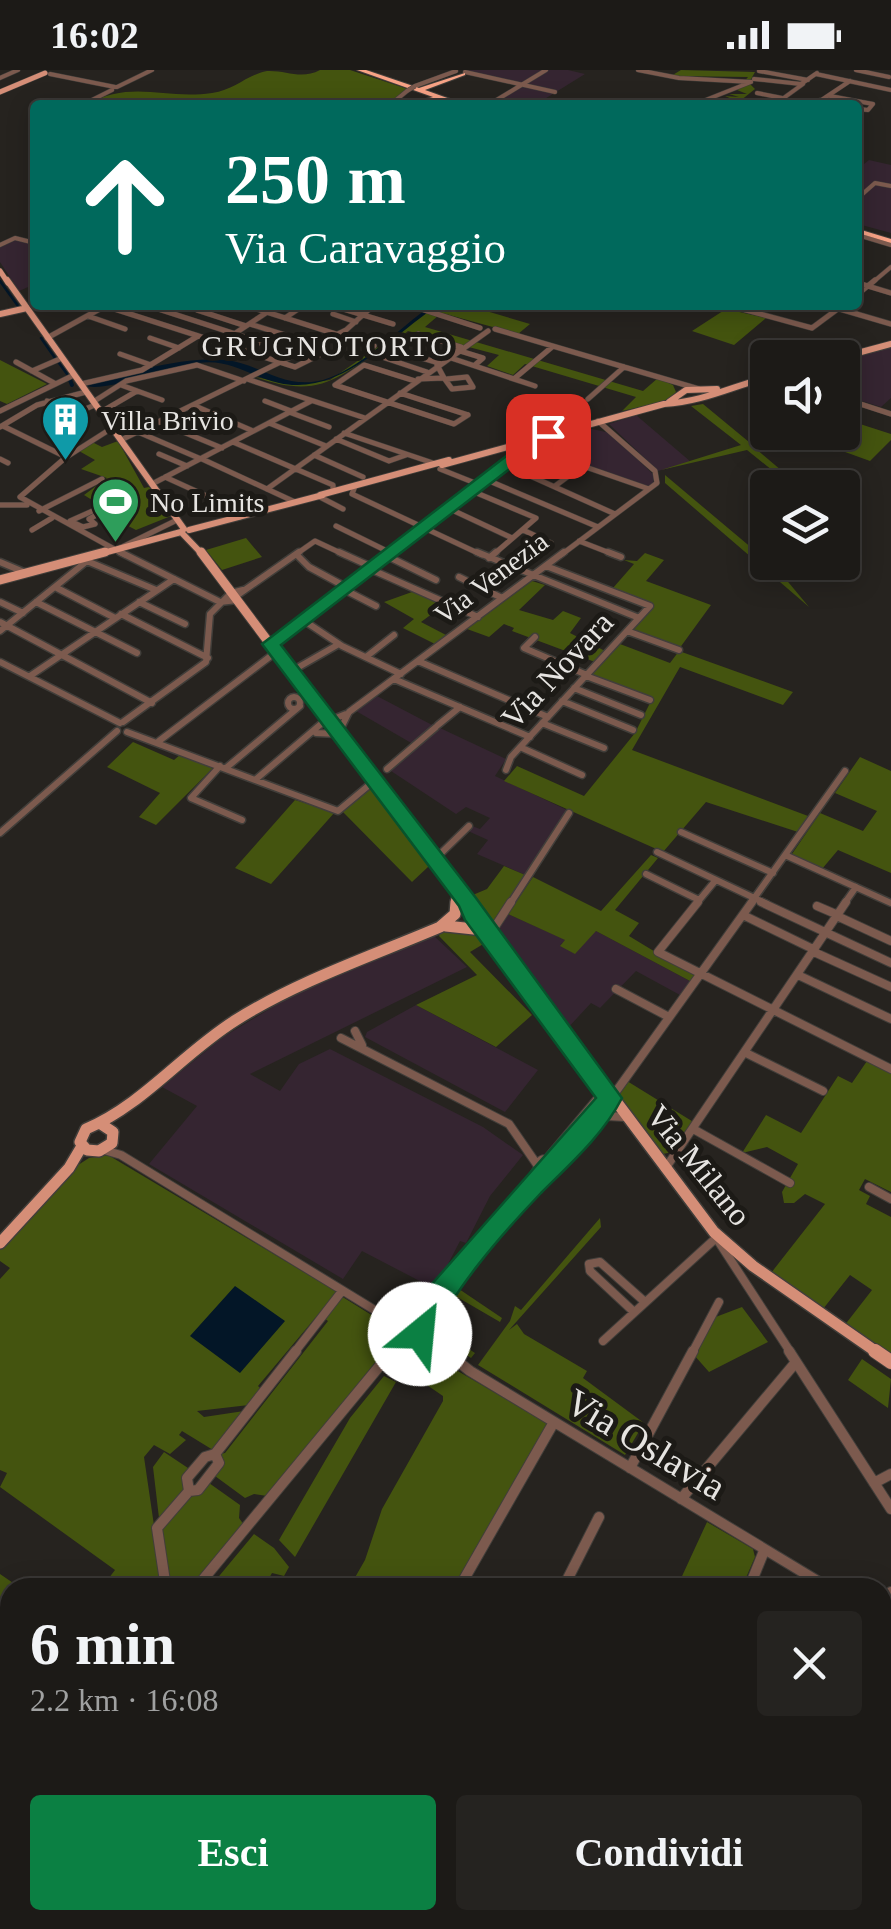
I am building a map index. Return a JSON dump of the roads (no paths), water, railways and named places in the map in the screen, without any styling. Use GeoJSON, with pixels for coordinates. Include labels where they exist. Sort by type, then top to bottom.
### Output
{"type":"FeatureCollection","features":[{"type":"Feature","properties":{"kind":"highway"},"geometry":{"type":"LineString","coordinates":[[356,70],[412,88],[436,86],[460,72]]}},
{"type":"Feature","properties":{"kind":"highway"},"geometry":{"type":"LineString","coordinates":[[356,70],[447,100]]}},
{"type":"Feature","properties":{"kind":"highway"},"geometry":{"type":"LineString","coordinates":[[436,86],[432,92],[442,98]]}},
{"type":"Feature","properties":{"kind":"highway"},"geometry":{"type":"LineString","coordinates":[[412,88],[420,95],[418,100],[442,98]]}},
{"type":"Feature","properties":{"kind":"highway"},"geometry":{"type":"LineString","coordinates":[[862,233],[891,241]]}},
{"type":"Feature","properties":{"kind":"highway"},"geometry":{"type":"LineString","coordinates":[[862,233],[891,241]]}},
{"type":"Feature","properties":{"kind":"main road"},"geometry":{"type":"LineString","coordinates":[[0,92],[48,72]]}},
{"type":"Feature","properties":{"kind":"main road"},"geometry":{"type":"LineString","coordinates":[[0,270],[186,533],[444,874]]}},
{"type":"Feature","properties":{"kind":"main road"},"geometry":{"type":"LineString","coordinates":[[0,309],[27,308]]}},
{"type":"Feature","properties":{"kind":"main road"},"geometry":{"type":"LineString","coordinates":[[860,352],[891,344]]}},
{"type":"Feature","properties":{"kind":"main road"},"geometry":{"type":"LineString","coordinates":[[664,404],[680,394],[750,381]]}},
{"type":"Feature","properties":{"kind":"main road"},"geometry":{"type":"LineString","coordinates":[[0,580],[664,404],[709,398],[731,386]]}},
{"type":"Feature","properties":{"kind":"main road"},"geometry":{"type":"LineString","coordinates":[[699,390],[709,398]]}},
{"type":"Feature","properties":{"kind":"main road"},"geometry":{"type":"LineString","coordinates":[[680,394],[690,402]]}},
{"type":"Feature","properties":{"kind":"main road"},"geometry":{"type":"LineString","coordinates":[[319,496],[354,486]]}},
{"type":"Feature","properties":{"kind":"main road","name":"Via Milano"},"geometry":{"type":"LineString","coordinates":[[444,874],[471,913]]}},
{"type":"Feature","properties":{"kind":"main road","name":"Via Milano"},"geometry":{"type":"LineString","coordinates":[[444,874],[714,1235],[891,1362]]}},
{"type":"Feature","properties":{"kind":"main road"},"geometry":{"type":"LineString","coordinates":[[453,921],[455,894]]}},
{"type":"Feature","properties":{"kind":"main road"},"geometry":{"type":"LineString","coordinates":[[0,1243],[69,1168],[82,1146],[83,1133],[124,1109],[231,1023],[263,1004],[471,913]]}},
{"type":"Feature","properties":{"kind":"main road"},"geometry":{"type":"LineString","coordinates":[[453,921],[487,934]]}},
{"type":"Feature","properties":{"kind":"main road"},"geometry":{"type":"LineString","coordinates":[[69,1168],[99,1151],[113,1135],[124,1109]]}},
{"type":"Feature","properties":{"kind":"main road"},"geometry":{"type":"LineString","coordinates":[[101,1124],[113,1135]]}},
{"type":"Feature","properties":{"kind":"main road"},"geometry":{"type":"LineString","coordinates":[[82,1146],[99,1151]]}},
{"type":"Feature","properties":{"kind":"street"},"geometry":{"type":"LineString","coordinates":[[0,78],[18,70]]}},
{"type":"Feature","properties":{"kind":"street"},"geometry":{"type":"LineString","coordinates":[[91,100],[152,70]]}},
{"type":"Feature","properties":{"kind":"street"},"geometry":{"type":"LineString","coordinates":[[496,100],[546,70]]}},
{"type":"Feature","properties":{"kind":"street"},"geometry":{"type":"LineString","coordinates":[[638,70],[679,78],[805,82]]}},
{"type":"Feature","properties":{"kind":"street"},"geometry":{"type":"LineString","coordinates":[[856,70],[889,78]]}},
{"type":"Feature","properties":{"kind":"street"},"geometry":{"type":"LineString","coordinates":[[48,72],[115,87]]}},
{"type":"Feature","properties":{"kind":"street"},"geometry":{"type":"LineString","coordinates":[[396,100],[412,88],[460,72],[555,92]]}},
{"type":"Feature","properties":{"kind":"street"},"geometry":{"type":"LineString","coordinates":[[757,94],[784,99],[818,72],[891,90]]}},
{"type":"Feature","properties":{"kind":"street"},"geometry":{"type":"LineString","coordinates":[[704,100],[750,78],[805,82]]}},
{"type":"Feature","properties":{"kind":"street"},"geometry":{"type":"LineString","coordinates":[[820,100],[850,81]]}},
{"type":"Feature","properties":{"kind":"street"},"geometry":{"type":"LineString","coordinates":[[830,96],[851,100]]}},
{"type":"Feature","properties":{"kind":"street"},"geometry":{"type":"LineString","coordinates":[[862,195],[882,182],[891,186]]}},
{"type":"Feature","properties":{"kind":"street"},"geometry":{"type":"LineString","coordinates":[[0,245],[15,238],[30,242]]}},
{"type":"Feature","properties":{"kind":"street"},"geometry":{"type":"LineString","coordinates":[[862,291],[891,267]]}},
{"type":"Feature","properties":{"kind":"street"},"geometry":{"type":"LineString","coordinates":[[862,284],[891,293]]}},
{"type":"Feature","properties":{"kind":"street"},"geometry":{"type":"LineString","coordinates":[[47,338],[99,310]]}},
{"type":"Feature","properties":{"kind":"street"},"geometry":{"type":"LineString","coordinates":[[118,310],[295,368],[322,354]]}},
{"type":"Feature","properties":{"kind":"street"},"geometry":{"type":"LineString","coordinates":[[161,310],[260,342],[246,351]]}},
{"type":"Feature","properties":{"kind":"street"},"geometry":{"type":"LineString","coordinates":[[197,310],[317,345]]}},
{"type":"Feature","properties":{"kind":"street"},"geometry":{"type":"LineString","coordinates":[[260,310],[374,346]]}},
{"type":"Feature","properties":{"kind":"street"},"geometry":{"type":"LineString","coordinates":[[234,334],[270,310]]}},
{"type":"Feature","properties":{"kind":"street"},"geometry":{"type":"LineString","coordinates":[[285,318],[297,310]]}},
{"type":"Feature","properties":{"kind":"street"},"geometry":{"type":"LineString","coordinates":[[345,310],[394,324]]}},
{"type":"Feature","properties":{"kind":"street"},"geometry":{"type":"LineString","coordinates":[[121,440],[338,334],[368,310]]}},
{"type":"Feature","properties":{"kind":"street"},"geometry":{"type":"LineString","coordinates":[[427,310],[670,381],[680,394]]}},
{"type":"Feature","properties":{"kind":"street"},"geometry":{"type":"LineString","coordinates":[[744,310],[807,328],[836,310]]}},
{"type":"Feature","properties":{"kind":"street"},"geometry":{"type":"LineString","coordinates":[[850,310],[891,324]]}},
{"type":"Feature","properties":{"kind":"street"},"geometry":{"type":"LineString","coordinates":[[333,314],[356,322]]}},
{"type":"Feature","properties":{"kind":"street"},"geometry":{"type":"LineString","coordinates":[[88,316],[125,329]]}},
{"type":"Feature","properties":{"kind":"street"},"geometry":{"type":"LineString","coordinates":[[485,330],[639,370],[699,390]]}},
{"type":"Feature","properties":{"kind":"street"},"geometry":{"type":"LineString","coordinates":[[267,489],[485,330]]}},
{"type":"Feature","properties":{"kind":"street"},"geometry":{"type":"LineString","coordinates":[[410,339],[418,334],[481,358]]}},
{"type":"Feature","properties":{"kind":"street"},"geometry":{"type":"LineString","coordinates":[[1,426],[48,401],[152,365],[198,336]]}},
{"type":"Feature","properties":{"kind":"street"},"geometry":{"type":"LineString","coordinates":[[150,338],[179,348]]}},
{"type":"Feature","properties":{"kind":"street"},"geometry":{"type":"LineString","coordinates":[[542,343],[564,349]]}},
{"type":"Feature","properties":{"kind":"street"},"geometry":{"type":"LineString","coordinates":[[385,347],[438,364],[446,378],[452,389],[472,387],[468,376],[446,378],[416,380],[367,365],[334,386],[454,424],[468,415],[400,392]]}},
{"type":"Feature","properties":{"kind":"street"},"geometry":{"type":"LineString","coordinates":[[515,378],[552,347]]}},
{"type":"Feature","properties":{"kind":"street"},"geometry":{"type":"LineString","coordinates":[[396,350],[385,358],[427,372]]}},
{"type":"Feature","properties":{"kind":"street"},"geometry":{"type":"LineString","coordinates":[[475,365],[488,352]]}},
{"type":"Feature","properties":{"kind":"street"},"geometry":{"type":"LineString","coordinates":[[120,354],[152,365]]}},
{"type":"Feature","properties":{"kind":"street"},"geometry":{"type":"LineString","coordinates":[[451,357],[535,386]]}},
{"type":"Feature","properties":{"kind":"street"},"geometry":{"type":"LineString","coordinates":[[32,371],[62,358]]}},
{"type":"Feature","properties":{"kind":"street"},"geometry":{"type":"LineString","coordinates":[[16,362],[54,382]]}},
{"type":"Feature","properties":{"kind":"street"},"geometry":{"type":"LineString","coordinates":[[613,363],[639,370]]}},
{"type":"Feature","properties":{"kind":"street"},"geometry":{"type":"LineString","coordinates":[[96,406],[121,386],[202,365],[365,418]]}},
{"type":"Feature","properties":{"kind":"street"},"geometry":{"type":"LineString","coordinates":[[588,399],[624,367]]}},
{"type":"Feature","properties":{"kind":"street"},"geometry":{"type":"LineString","coordinates":[[0,407],[8,407],[74,375]]}},
{"type":"Feature","properties":{"kind":"street"},"geometry":{"type":"LineString","coordinates":[[121,386],[162,400]]}},
{"type":"Feature","properties":{"kind":"street"},"geometry":{"type":"LineString","coordinates":[[48,401],[75,414],[137,392]]}},
{"type":"Feature","properties":{"kind":"street"},"geometry":{"type":"LineString","coordinates":[[152,484],[311,400]]}},
{"type":"Feature","properties":{"kind":"street"},"geometry":{"type":"LineString","coordinates":[[265,402],[329,426]]}},
{"type":"Feature","properties":{"kind":"street"},"geometry":{"type":"LineString","coordinates":[[881,410],[891,402]]}},
{"type":"Feature","properties":{"kind":"street"},"geometry":{"type":"LineString","coordinates":[[860,404],[891,414]]}},
{"type":"Feature","properties":{"kind":"street"},"geometry":{"type":"LineString","coordinates":[[193,405],[254,431]]}},
{"type":"Feature","properties":{"kind":"street","name":"Via Venezia"},"geometry":{"type":"LineString","coordinates":[[332,726],[658,480],[655,471],[598,421]]}},
{"type":"Feature","properties":{"kind":"street"},"geometry":{"type":"LineString","coordinates":[[158,422],[222,448]]}},
{"type":"Feature","properties":{"kind":"street"},"geometry":{"type":"LineString","coordinates":[[269,423],[326,446]]}},
{"type":"Feature","properties":{"kind":"street"},"geometry":{"type":"LineString","coordinates":[[1,426],[64,456]]}},
{"type":"Feature","properties":{"kind":"street"},"geometry":{"type":"LineString","coordinates":[[31,507],[20,496],[64,456],[112,428]]}},
{"type":"Feature","properties":{"kind":"street"},"geometry":{"type":"LineString","coordinates":[[138,432],[295,502]]}},
{"type":"Feature","properties":{"kind":"street"},"geometry":{"type":"LineString","coordinates":[[344,433],[598,526]]}},
{"type":"Feature","properties":{"kind":"street"},"geometry":{"type":"LineString","coordinates":[[159,741],[232,686],[303,620],[528,447],[553,433]]}},
{"type":"Feature","properties":{"kind":"street"},"geometry":{"type":"LineString","coordinates":[[336,439],[389,461],[406,454]]}},
{"type":"Feature","properties":{"kind":"street"},"geometry":{"type":"LineString","coordinates":[[233,442],[334,485],[333,491]]}},
{"type":"Feature","properties":{"kind":"street"},"geometry":{"type":"LineString","coordinates":[[528,447],[649,490]]}},
{"type":"Feature","properties":{"kind":"street"},"geometry":{"type":"LineString","coordinates":[[159,454],[187,466]]}},
{"type":"Feature","properties":{"kind":"street"},"geometry":{"type":"LineString","coordinates":[[314,456],[363,477]]}},
{"type":"Feature","properties":{"kind":"street"},"geometry":{"type":"LineString","coordinates":[[0,459],[8,463]]}},
{"type":"Feature","properties":{"kind":"street"},"geometry":{"type":"LineString","coordinates":[[506,466],[616,514]]}},
{"type":"Feature","properties":{"kind":"street"},"geometry":{"type":"LineString","coordinates":[[555,486],[582,466]]}},
{"type":"Feature","properties":{"kind":"street"},"geometry":{"type":"LineString","coordinates":[[165,477],[233,508],[240,516]]}},
{"type":"Feature","properties":{"kind":"street"},"geometry":{"type":"LineString","coordinates":[[39,512],[102,479]]}},
{"type":"Feature","properties":{"kind":"street"},"geometry":{"type":"LineString","coordinates":[[354,486],[352,494],[530,578],[639,618]]}},
{"type":"Feature","properties":{"kind":"street"},"geometry":{"type":"LineString","coordinates":[[472,492],[536,518],[489,558]]}},
{"type":"Feature","properties":{"kind":"street"},"geometry":{"type":"LineString","coordinates":[[319,496],[343,509]]}},
{"type":"Feature","properties":{"kind":"street"},"geometry":{"type":"LineString","coordinates":[[0,506],[18,502],[75,526],[220,602]]}},
{"type":"Feature","properties":{"kind":"street"},"geometry":{"type":"LineString","coordinates":[[450,509],[511,540]]}},
{"type":"Feature","properties":{"kind":"street"},"geometry":{"type":"LineString","coordinates":[[99,510],[89,519],[98,523],[75,526],[70,521],[99,510]]}},
{"type":"Feature","properties":{"kind":"street"},"geometry":{"type":"LineString","coordinates":[[32,530],[52,518]]}},
{"type":"Feature","properties":{"kind":"street"},"geometry":{"type":"LineString","coordinates":[[117,549],[177,520]]}},
{"type":"Feature","properties":{"kind":"street"},"geometry":{"type":"LineString","coordinates":[[336,526],[436,580]]}},
{"type":"Feature","properties":{"kind":"street"},"geometry":{"type":"LineString","coordinates":[[522,530],[551,542]]}},
{"type":"Feature","properties":{"kind":"street"},"geometry":{"type":"LineString","coordinates":[[0,833],[136,714],[208,658],[209,619],[220,602],[234,597],[315,541],[478,617]]}},
{"type":"Feature","properties":{"kind":"street"},"geometry":{"type":"LineString","coordinates":[[579,541],[621,557]]}},
{"type":"Feature","properties":{"kind":"street"},"geometry":{"type":"LineString","coordinates":[[296,554],[309,567],[376,606]]}},
{"type":"Feature","properties":{"kind":"street"},"geometry":{"type":"LineString","coordinates":[[2,626],[89,561],[156,590]]}},
{"type":"Feature","properties":{"kind":"street"},"geometry":{"type":"LineString","coordinates":[[0,562],[26,573]]}},
{"type":"Feature","properties":{"kind":"street","name":"Via Novara"},"geometry":{"type":"LineString","coordinates":[[506,770],[530,736],[650,605],[546,566]]}},
{"type":"Feature","properties":{"kind":"street"},"geometry":{"type":"LineString","coordinates":[[458,577],[502,598]]}},
{"type":"Feature","properties":{"kind":"street"},"geometry":{"type":"LineString","coordinates":[[33,675],[174,579]]}},
{"type":"Feature","properties":{"kind":"street"},"geometry":{"type":"LineString","coordinates":[[54,587],[208,658]]}},
{"type":"Feature","properties":{"kind":"street"},"geometry":{"type":"LineString","coordinates":[[0,602],[23,614]]}},
{"type":"Feature","properties":{"kind":"street"},"geometry":{"type":"LineString","coordinates":[[36,602],[137,653]]}},
{"type":"Feature","properties":{"kind":"street"},"geometry":{"type":"LineString","coordinates":[[139,602],[186,624]]}},
{"type":"Feature","properties":{"kind":"street"},"geometry":{"type":"LineString","coordinates":[[303,620],[398,676],[530,736]]}},
{"type":"Feature","properties":{"kind":"street"},"geometry":{"type":"LineString","coordinates":[[2,626],[152,703]]}},
{"type":"Feature","properties":{"kind":"street"},"geometry":{"type":"LineString","coordinates":[[627,632],[679,650]]}},
{"type":"Feature","properties":{"kind":"street"},"geometry":{"type":"LineString","coordinates":[[366,657],[394,636]]}},
{"type":"Feature","properties":{"kind":"street"},"geometry":{"type":"LineString","coordinates":[[536,637],[524,648],[650,700]]}},
{"type":"Feature","properties":{"kind":"street"},"geometry":{"type":"LineString","coordinates":[[297,668],[338,643]]}},
{"type":"Feature","properties":{"kind":"street"},"geometry":{"type":"LineString","coordinates":[[418,661],[604,748]]}},
{"type":"Feature","properties":{"kind":"street"},"geometry":{"type":"LineString","coordinates":[[0,662],[33,675],[124,726],[338,811],[368,786]]}},
{"type":"Feature","properties":{"kind":"street"},"geometry":{"type":"LineString","coordinates":[[574,688],[641,715]]}},
{"type":"Feature","properties":{"kind":"street"},"geometry":{"type":"LineString","coordinates":[[242,820],[190,798],[300,706],[274,701]]}},
{"type":"Feature","properties":{"kind":"street"},"geometry":{"type":"LineString","coordinates":[[562,701],[633,730]]}},
{"type":"Feature","properties":{"kind":"street"},"geometry":{"type":"LineString","coordinates":[[387,768],[460,707]]}},
{"type":"Feature","properties":{"kind":"street","name":"Via Venezia"},"geometry":{"type":"LineString","coordinates":[[332,726],[350,712]]}},
{"type":"Feature","properties":{"kind":"street"},"geometry":{"type":"LineString","coordinates":[[256,779],[305,739],[332,726]]}},
{"type":"Feature","properties":{"kind":"street"},"geometry":{"type":"LineString","coordinates":[[305,739],[332,726]]}},
{"type":"Feature","properties":{"kind":"street"},"geometry":{"type":"LineString","coordinates":[[520,748],[582,775]]}},
{"type":"Feature","properties":{"kind":"street"},"geometry":{"type":"LineString","coordinates":[[204,1578],[669,1017],[846,772]]}},
{"type":"Feature","properties":{"kind":"street"},"geometry":{"type":"LineString","coordinates":[[487,934],[569,813]]}},
{"type":"Feature","properties":{"kind":"street"},"geometry":{"type":"LineString","coordinates":[[434,863],[469,826]]}},
{"type":"Feature","properties":{"kind":"street"},"geometry":{"type":"LineString","coordinates":[[681,832],[772,873]]}},
{"type":"Feature","properties":{"kind":"street"},"geometry":{"type":"LineString","coordinates":[[657,852],[891,963]]}},
{"type":"Feature","properties":{"kind":"street"},"geometry":{"type":"LineString","coordinates":[[785,855],[891,904]]}},
{"type":"Feature","properties":{"kind":"street"},"geometry":{"type":"LineString","coordinates":[[646,874],[700,900]]}},
{"type":"Feature","properties":{"kind":"street"},"geometry":{"type":"LineString","coordinates":[[715,881],[658,952],[891,1069]]}},
{"type":"Feature","properties":{"kind":"street"},"geometry":{"type":"LineString","coordinates":[[665,1170],[856,887]]}},
{"type":"Feature","properties":{"kind":"street"},"geometry":{"type":"LineString","coordinates":[[817,906],[891,941]]}},
{"type":"Feature","properties":{"kind":"street"},"geometry":{"type":"LineString","coordinates":[[743,916],[891,987]]}},
{"type":"Feature","properties":{"kind":"street"},"geometry":{"type":"LineString","coordinates":[[798,975],[891,1019]]}},
{"type":"Feature","properties":{"kind":"street"},"geometry":{"type":"LineString","coordinates":[[616,988],[669,1017]]}},
{"type":"Feature","properties":{"kind":"street"},"geometry":{"type":"LineString","coordinates":[[354,1031],[362,1045]]}},
{"type":"Feature","properties":{"kind":"street"},"geometry":{"type":"LineString","coordinates":[[341,1038],[362,1045],[509,1124],[528,1153],[544,1165]]}},
{"type":"Feature","properties":{"kind":"street"},"geometry":{"type":"LineString","coordinates":[[746,1053],[823,1091]]}},
{"type":"Feature","properties":{"kind":"street"},"geometry":{"type":"LineString","coordinates":[[592,1125],[607,1094]]}},
{"type":"Feature","properties":{"kind":"street"},"geometry":{"type":"LineString","coordinates":[[544,1165],[607,1116],[624,1118]]}},
{"type":"Feature","properties":{"kind":"street"},"geometry":{"type":"LineString","coordinates":[[695,1130],[790,1183]]}},
{"type":"Feature","properties":{"kind":"street"},"geometry":{"type":"LineString","coordinates":[[113,1135],[121,1155]]}},
{"type":"Feature","properties":{"kind":"street"},"geometry":{"type":"LineString","coordinates":[[99,1151],[121,1155],[409,1332]]}},
{"type":"Feature","properties":{"kind":"street"},"geometry":{"type":"LineString","coordinates":[[869,1187],[891,1199]]}},
{"type":"Feature","properties":{"kind":"street"},"geometry":{"type":"LineString","coordinates":[[603,1341],[714,1235],[891,1509]]}},
{"type":"Feature","properties":{"kind":"street"},"geometry":{"type":"LineString","coordinates":[[634,1312],[590,1271],[593,1261],[600,1262],[645,1302]]}},
{"type":"Feature","properties":{"kind":"street"},"geometry":{"type":"LineString","coordinates":[[746,1286],[756,1268]]}},
{"type":"Feature","properties":{"kind":"street"},"geometry":{"type":"LineString","coordinates":[[165,1578],[158,1528],[189,1491],[200,1488],[218,1466],[216,1454],[342,1291]]}},
{"type":"Feature","properties":{"kind":"street"},"geometry":{"type":"LineString","coordinates":[[630,1468],[719,1302]]}},
{"type":"Feature","properties":{"kind":"street","name":"Via Oslavia"},"geometry":{"type":"LineString","coordinates":[[409,1332],[812,1578]]}},
{"type":"Feature","properties":{"kind":"street"},"geometry":{"type":"LineString","coordinates":[[680,1499],[796,1362]]}},
{"type":"Feature","properties":{"kind":"street"},"geometry":{"type":"LineString","coordinates":[[465,1578],[554,1422]]}},
{"type":"Feature","properties":{"kind":"street"},"geometry":{"type":"LineString","coordinates":[[874,1483],[891,1474]]}},
{"type":"Feature","properties":{"kind":"street"},"geometry":{"type":"LineString","coordinates":[[567,1578],[599,1518]]}},
{"type":"Feature","properties":{"kind":"street"},"geometry":{"type":"LineString","coordinates":[[753,1578],[764,1551]]}},
{"type":"Feature","properties":{"kind":"water"},"geometry":{"type":"Polygon","coordinates":[[[424,311],[428,312],[377,352],[340,374],[320,382],[279,383],[230,365],[209,362],[109,386],[85,386],[155,366],[212,359],[240,363],[296,382],[323,380],[362,360],[424,311]]]}},
{"type":"Feature","properties":{"kind":"water"},"geometry":{"type":"Polygon","coordinates":[[[235,1286],[285,1321],[240,1373],[190,1336],[235,1286]]]}},
{"type":"Feature","properties":{"kind":"waterway"},"geometry":{"type":"LineString","coordinates":[[0,281],[18,306]]}},
{"type":"Feature","properties":{"kind":"waterway"},"geometry":{"type":"LineString","coordinates":[[41,338],[55,358]]}},
{"type":"Feature","properties":{"kind":"waterway"},"geometry":{"type":"LineString","coordinates":[[59,363],[67,374]]}},
{"type":"Feature","properties":{"kind":"waterway"},"geometry":{"type":"LineString","coordinates":[[70,380],[72,385]]}},
{"type":"Feature","properties":{"kind":"place","name":"Villa Brivio"},"geometry":{"type":"Point","coordinates":[66,462]}},
{"type":"Feature","properties":{"kind":"place","name":"No Limits"},"geometry":{"type":"Point","coordinates":[115,544]}},
{"type":"Feature","properties":{"kind":"district","name":"GRUGNOTORTO"},"geometry":{"type":"Point","coordinates":[328,345]}}]}
